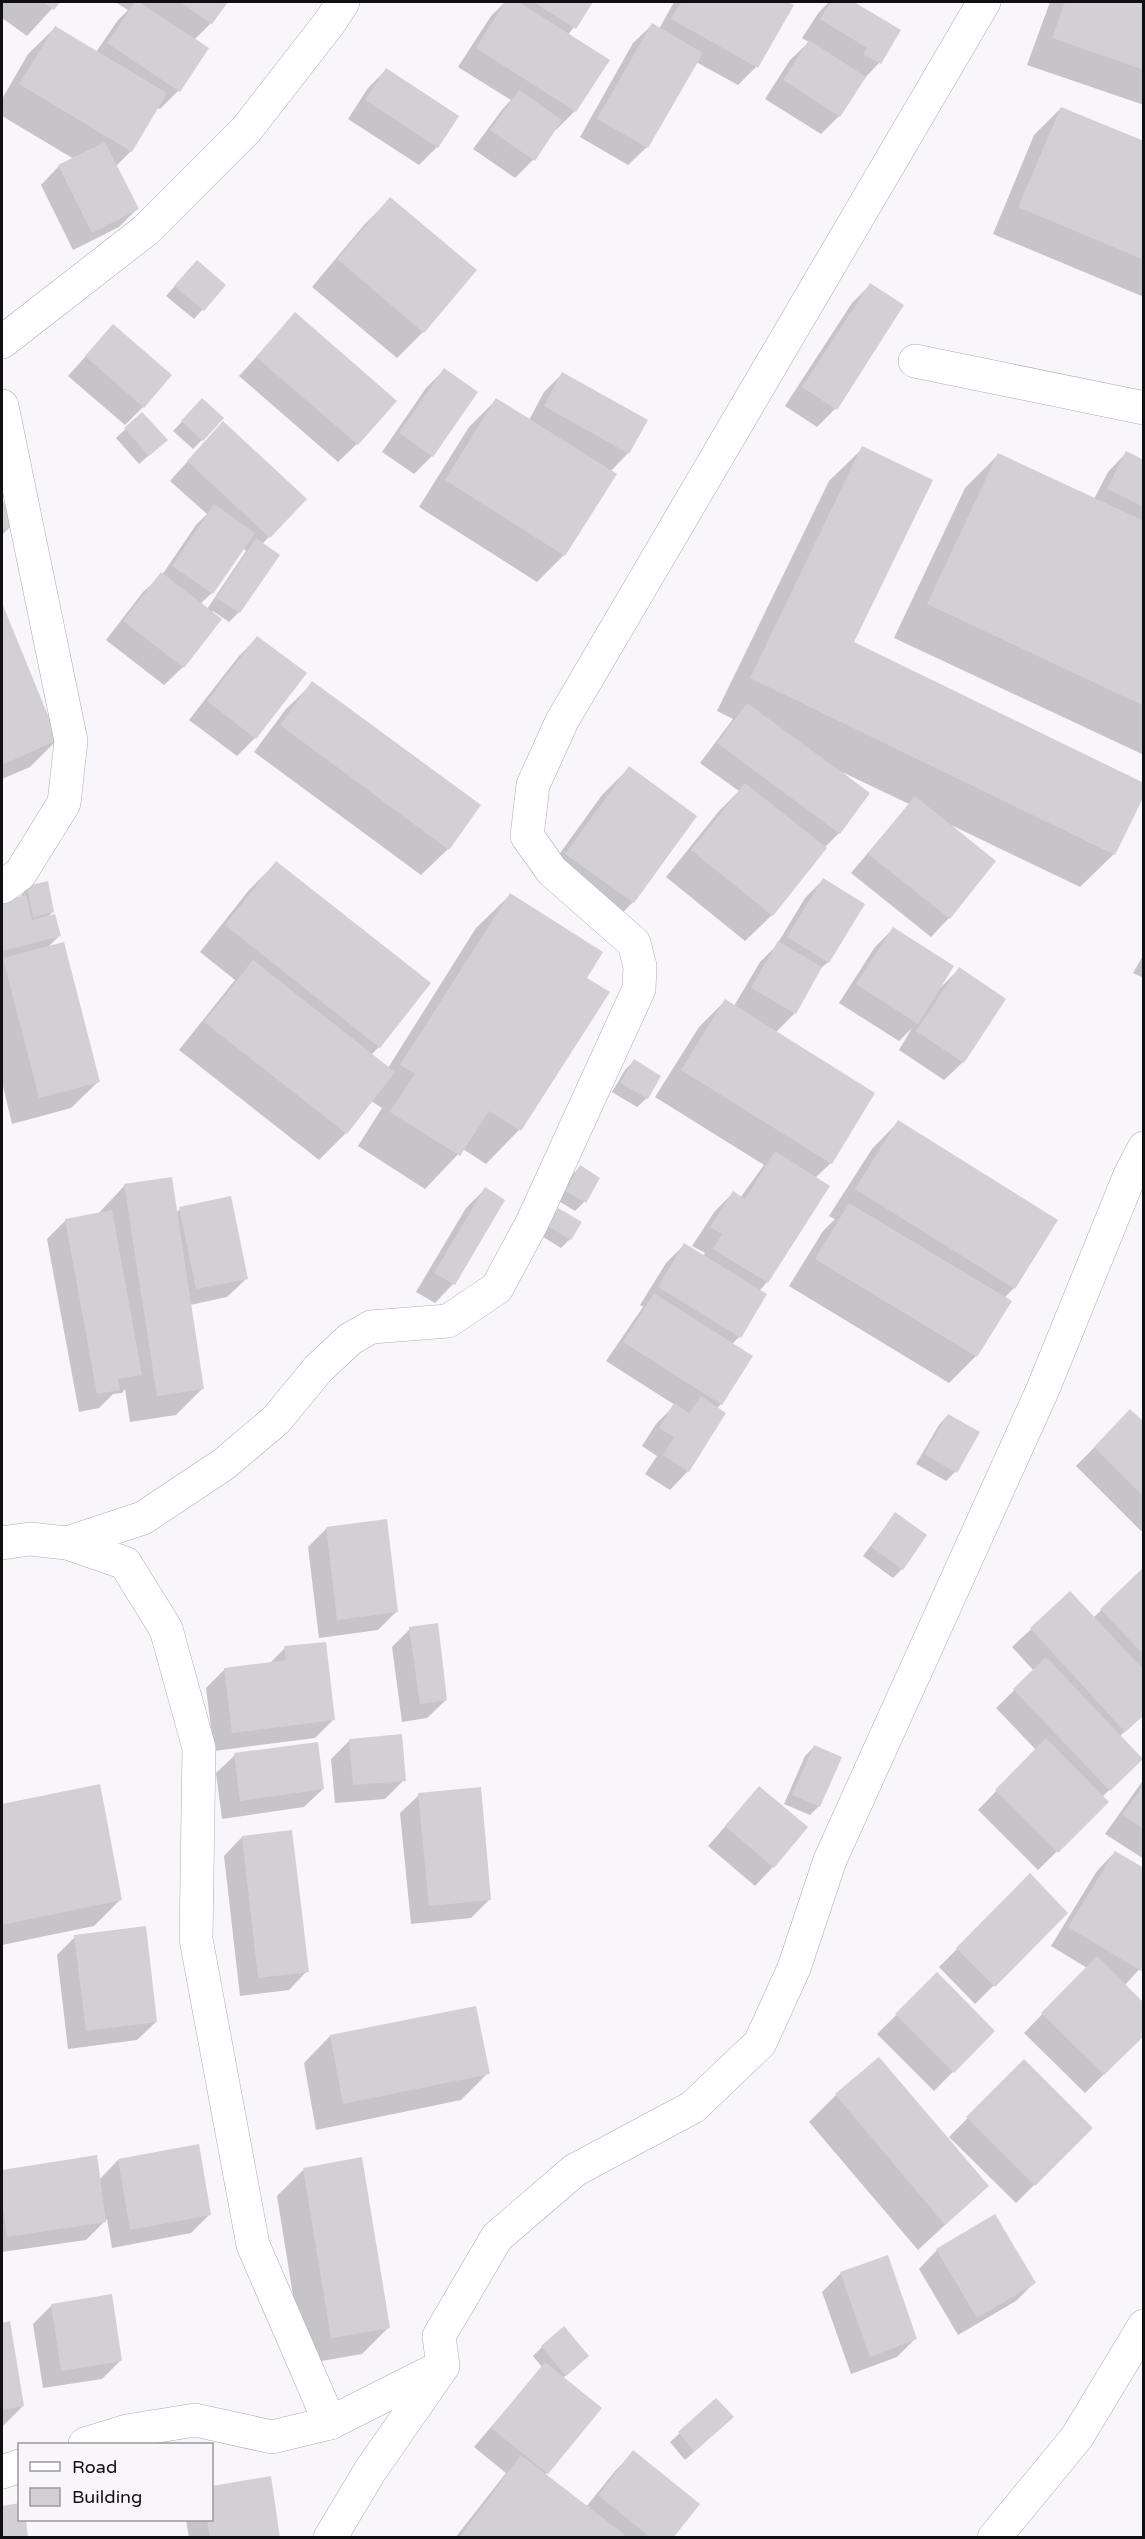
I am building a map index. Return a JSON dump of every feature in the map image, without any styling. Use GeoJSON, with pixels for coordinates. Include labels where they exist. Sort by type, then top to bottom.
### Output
{"type":"FeatureCollection","features":[{"type":"Feature","properties":{"kind":"street"},"geometry":{"type":"LineString","coordinates":[[2,342],[146,230],[246,130],[343,2]]}},
{"type":"Feature","properties":{"kind":"street"},"geometry":{"type":"LineString","coordinates":[[67,1543],[143,1518],[224,1464],[276,1420],[318,1369],[350,1339],[371,1327],[448,1321],[497,1288],[532,1223],[639,989],[640,966],[634,944],[552,871],[527,836],[533,786],[562,721],[984,2]]}},
{"type":"Feature","properties":{"kind":"street"},"geometry":{"type":"LineString","coordinates":[[915,361],[1143,408]]}},
{"type":"Feature","properties":{"kind":"street"},"geometry":{"type":"LineString","coordinates":[[2,406],[71,741],[64,803],[20,874],[2,887]]}},
{"type":"Feature","properties":{"kind":"street"},"geometry":{"type":"LineString","coordinates":[[330,2538],[370,2471],[443,2366],[439,2336],[497,2237],[575,2170],[693,2107],[760,2043],[794,1968],[830,1860],[1043,1389],[1143,1148]]}},
{"type":"Feature","properties":{"kind":"street"},"geometry":{"type":"LineString","coordinates":[[2,1543],[30,1539],[67,1543],[124,1563],[166,1629],[199,1748],[196,1939],[253,2245],[330,2423]]}},
{"type":"Feature","properties":{"kind":"street"},"geometry":{"type":"LineString","coordinates":[[994,2538],[1077,2437],[1143,2326]]}},
{"type":"Feature","properties":{"kind":"street"},"geometry":{"type":"LineString","coordinates":[[91,2443],[127,2431],[195,2420],[272,2438],[330,2423],[443,2366]]}},
{"type":"Feature","properties":{"kind":"street"},"geometry":{"type":"LineString","coordinates":[[2,2472],[18,2467]]}},
{"type":"Feature","properties":{"kind":"building"},"geometry":{"type":"Polygon","coordinates":[[[42,2],[60,2],[54,10],[42,2]]]}},
{"type":"Feature","properties":{"kind":"building"},"geometry":{"type":"Polygon","coordinates":[[[135,2],[139,2],[209,48],[180,92],[107,43],[135,2]]]}},
{"type":"Feature","properties":{"kind":"building"},"geometry":{"type":"Polygon","coordinates":[[[180,2],[228,2],[212,24],[180,2]]]}},
{"type":"Feature","properties":{"kind":"building"},"geometry":{"type":"Polygon","coordinates":[[[505,2],[519,2],[610,60],[576,112],[476,48],[505,2]]]}},
{"type":"Feature","properties":{"kind":"building"},"geometry":{"type":"Polygon","coordinates":[[[533,2],[593,2],[576,29],[533,2]]]}},
{"type":"Feature","properties":{"kind":"building"},"geometry":{"type":"Polygon","coordinates":[[[681,2],[788,2],[794,5],[758,68],[671,19],[681,2]]]}},
{"type":"Feature","properties":{"kind":"building"},"geometry":{"type":"Polygon","coordinates":[[[831,2],[854,2],[901,30],[881,64],[863,54],[867,48],[820,19],[831,2]]]}},
{"type":"Feature","properties":{"kind":"building"},"geometry":{"type":"Polygon","coordinates":[[[1065,2],[1144,2],[1144,70],[1052,38],[1065,2]]]}},
{"type":"Feature","properties":{"kind":"building"},"geometry":{"type":"Polygon","coordinates":[[[652,23],[703,53],[648,148],[597,119],[652,23]]]}},
{"type":"Feature","properties":{"kind":"building"},"geometry":{"type":"Polygon","coordinates":[[[55,26],[167,93],[132,152],[19,84],[55,26]]]}},
{"type":"Feature","properties":{"kind":"building"},"geometry":{"type":"Polygon","coordinates":[[[809,40],[866,77],[840,117],[783,80],[809,40]]]}},
{"type":"Feature","properties":{"kind":"building"},"geometry":{"type":"Polygon","coordinates":[[[386,68],[459,116],[438,148],[365,100],[386,68]]]}},
{"type":"Feature","properties":{"kind":"building"},"geometry":{"type":"Polygon","coordinates":[[[519,90],[562,120],[535,161],[490,130],[519,90]]]}},
{"type":"Feature","properties":{"kind":"building"},"geometry":{"type":"Polygon","coordinates":[[[1061,107],[1144,141],[1144,260],[1018,207],[1061,107]]]}},
{"type":"Feature","properties":{"kind":"building"},"geometry":{"type":"Polygon","coordinates":[[[105,142],[139,209],[92,233],[58,165],[105,142]]]}},
{"type":"Feature","properties":{"kind":"building"},"geometry":{"type":"Polygon","coordinates":[[[390,197],[477,270],[424,333],[337,259],[390,197]]]}},
{"type":"Feature","properties":{"kind":"building"},"geometry":{"type":"Polygon","coordinates":[[[197,260],[226,285],[204,311],[174,286],[197,260]]]}},
{"type":"Feature","properties":{"kind":"building"},"geometry":{"type":"Polygon","coordinates":[[[870,283],[904,305],[837,410],[802,387],[870,283]]]}},
{"type":"Feature","properties":{"kind":"building"},"geometry":{"type":"Polygon","coordinates":[[[295,312],[397,401],[358,445],[256,357],[295,312]]]}},
{"type":"Feature","properties":{"kind":"building"},"geometry":{"type":"Polygon","coordinates":[[[113,324],[172,375],[144,408],[85,356],[113,324]]]}},
{"type":"Feature","properties":{"kind":"building"},"geometry":{"type":"Polygon","coordinates":[[[444,368],[478,392],[433,457],[399,433],[444,368]]]}},
{"type":"Feature","properties":{"kind":"building"},"geometry":{"type":"Polygon","coordinates":[[[562,372],[648,420],[629,454],[544,406],[562,372]]]}},
{"type":"Feature","properties":{"kind":"building"},"geometry":{"type":"Polygon","coordinates":[[[202,398],[224,418],[203,441],[181,421],[202,398]]]}},
{"type":"Feature","properties":{"kind":"building"},"geometry":{"type":"Polygon","coordinates":[[[496,398],[617,474],[565,556],[445,480],[496,398]]]}},
{"type":"Feature","properties":{"kind":"building"},"geometry":{"type":"Polygon","coordinates":[[[142,412],[168,440],[149,456],[124,428],[142,412]]]}},
{"type":"Feature","properties":{"kind":"building"},"geometry":{"type":"Polygon","coordinates":[[[223,421],[307,499],[270,538],[187,461],[223,421]]]}},
{"type":"Feature","properties":{"kind":"building"},"geometry":{"type":"Polygon","coordinates":[[[862,446],[933,480],[854,642],[1144,783],[1144,796],[1115,855],[750,678],[862,446]]]}},
{"type":"Feature","properties":{"kind":"building"},"geometry":{"type":"Polygon","coordinates":[[[1126,451],[1144,460],[1144,507],[1107,489],[1126,451]]]}},
{"type":"Feature","properties":{"kind":"building"},"geometry":{"type":"Polygon","coordinates":[[[998,453],[1144,521],[1144,706],[927,604],[998,453]]]}},
{"type":"Feature","properties":{"kind":"building"},"geometry":{"type":"Polygon","coordinates":[[[2,498],[14,525],[2,531],[2,498]]]}},
{"type":"Feature","properties":{"kind":"building"},"geometry":{"type":"Polygon","coordinates":[[[214,504],[255,533],[213,594],[172,566],[214,504]]]}},
{"type":"Feature","properties":{"kind":"building"},"geometry":{"type":"Polygon","coordinates":[[[256,538],[280,555],[240,613],[216,598],[256,538]]]}},
{"type":"Feature","properties":{"kind":"building"},"geometry":{"type":"Polygon","coordinates":[[[161,572],[222,619],[184,668],[123,621],[161,572]]]}},
{"type":"Feature","properties":{"kind":"building"},"geometry":{"type":"Polygon","coordinates":[[[2,603],[58,740],[2,765],[2,603]]]}},
{"type":"Feature","properties":{"kind":"building"},"geometry":{"type":"Polygon","coordinates":[[[257,636],[307,673],[256,739],[207,701],[257,636]]]}},
{"type":"Feature","properties":{"kind":"building"},"geometry":{"type":"Polygon","coordinates":[[[312,681],[481,805],[449,850],[280,725],[312,681]]]}},
{"type":"Feature","properties":{"kind":"building"},"geometry":{"type":"Polygon","coordinates":[[[747,703],[870,793],[840,834],[717,743],[747,703]]]}},
{"type":"Feature","properties":{"kind":"building"},"geometry":{"type":"Polygon","coordinates":[[[629,766],[697,816],[634,903],[565,854],[629,766]]]}},
{"type":"Feature","properties":{"kind":"building"},"geometry":{"type":"Polygon","coordinates":[[[745,783],[827,848],[773,916],[691,850],[745,783]]]}},
{"type":"Feature","properties":{"kind":"building"},"geometry":{"type":"Polygon","coordinates":[[[915,796],[996,861],[950,919],[868,854],[915,796]]]}},
{"type":"Feature","properties":{"kind":"building"},"geometry":{"type":"Polygon","coordinates":[[[276,861],[431,983],[380,1048],[225,925],[276,861]]]}},
{"type":"Feature","properties":{"kind":"building"},"geometry":{"type":"Polygon","coordinates":[[[823,878],[865,904],[829,963],[787,937],[823,878]]]}},
{"type":"Feature","properties":{"kind":"building"},"geometry":{"type":"Polygon","coordinates":[[[48,881],[54,912],[33,917],[27,886],[48,881]]]}},
{"type":"Feature","properties":{"kind":"building"},"geometry":{"type":"Polygon","coordinates":[[[510,893],[603,952],[587,978],[610,992],[521,1131],[489,1111],[460,1156],[390,1112],[415,1074],[400,1065],[510,893]]]}},
{"type":"Feature","properties":{"kind":"building"},"geometry":{"type":"Polygon","coordinates":[[[26,895],[32,920],[55,914],[61,936],[2,951],[2,901],[26,895]]]}},
{"type":"Feature","properties":{"kind":"building"},"geometry":{"type":"Polygon","coordinates":[[[893,927],[954,966],[918,1024],[856,984],[893,927]]]}},
{"type":"Feature","properties":{"kind":"building"},"geometry":{"type":"Polygon","coordinates":[[[778,941],[822,967],[796,1014],[751,988],[778,941]]]}},
{"type":"Feature","properties":{"kind":"building"},"geometry":{"type":"Polygon","coordinates":[[[64,942],[100,1082],[39,1098],[3,958],[64,942]]]}},
{"type":"Feature","properties":{"kind":"building"},"geometry":{"type":"Polygon","coordinates":[[[253,960],[395,1072],[347,1134],[204,1022],[253,960]]]}},
{"type":"Feature","properties":{"kind":"building"},"geometry":{"type":"Polygon","coordinates":[[[959,967],[1006,999],[964,1063],[916,1031],[959,967]]]}},
{"type":"Feature","properties":{"kind":"building"},"geometry":{"type":"Polygon","coordinates":[[[725,999],[875,1093],[832,1164],[681,1070],[725,999]]]}},
{"type":"Feature","properties":{"kind":"building"},"geometry":{"type":"Polygon","coordinates":[[[634,1059],[661,1076],[648,1099],[620,1083],[634,1059]]]}},
{"type":"Feature","properties":{"kind":"building"},"geometry":{"type":"Polygon","coordinates":[[[898,1120],[1058,1220],[1015,1289],[855,1189],[898,1120]]]}},
{"type":"Feature","properties":{"kind":"building"},"geometry":{"type":"Polygon","coordinates":[[[775,1151],[830,1186],[768,1283],[713,1249],[722,1234],[710,1227],[733,1191],[745,1199],[775,1151]]]}},
{"type":"Feature","properties":{"kind":"building"},"geometry":{"type":"Polygon","coordinates":[[[580,1165],[600,1178],[586,1203],[565,1191],[580,1165]]]}},
{"type":"Feature","properties":{"kind":"building"},"geometry":{"type":"Polygon","coordinates":[[[172,1177],[204,1389],[157,1396],[124,1184],[172,1177]]]}},
{"type":"Feature","properties":{"kind":"building"},"geometry":{"type":"Polygon","coordinates":[[[485,1187],[505,1200],[455,1285],[434,1273],[485,1187]]]}},
{"type":"Feature","properties":{"kind":"building"},"geometry":{"type":"Polygon","coordinates":[[[231,1196],[248,1279],[196,1289],[179,1207],[231,1196]]]}},
{"type":"Feature","properties":{"kind":"building"},"geometry":{"type":"Polygon","coordinates":[[[849,1203],[1012,1301],[977,1357],[815,1259],[849,1203]]]}},
{"type":"Feature","properties":{"kind":"building"},"geometry":{"type":"Polygon","coordinates":[[[558,1208],[582,1222],[571,1240],[548,1226],[558,1208]]]}},
{"type":"Feature","properties":{"kind":"building"},"geometry":{"type":"Polygon","coordinates":[[[112,1210],[142,1375],[118,1379],[120,1390],[97,1394],[65,1219],[112,1210]]]}},
{"type":"Feature","properties":{"kind":"building"},"geometry":{"type":"Polygon","coordinates":[[[684,1243],[767,1294],[741,1338],[658,1287],[684,1243]]]}},
{"type":"Feature","properties":{"kind":"building"},"geometry":{"type":"Polygon","coordinates":[[[654,1293],[753,1356],[722,1405],[623,1342],[654,1293]]]}},
{"type":"Feature","properties":{"kind":"building"},"geometry":{"type":"Polygon","coordinates":[[[701,1396],[726,1413],[689,1472],[663,1455],[674,1437],[659,1428],[674,1403],[689,1413],[701,1396]]]}},
{"type":"Feature","properties":{"kind":"building"},"geometry":{"type":"Polygon","coordinates":[[[1130,1409],[1144,1422],[1144,1497],[1094,1447],[1130,1409]]]}},
{"type":"Feature","properties":{"kind":"building"},"geometry":{"type":"Polygon","coordinates":[[[948,1414],[980,1432],[957,1473],[924,1454],[948,1414]]]}},
{"type":"Feature","properties":{"kind":"building"},"geometry":{"type":"Polygon","coordinates":[[[895,1512],[927,1535],[903,1570],[871,1547],[895,1512]]]}},
{"type":"Feature","properties":{"kind":"building"},"geometry":{"type":"Polygon","coordinates":[[[387,1519],[398,1612],[337,1620],[326,1527],[387,1519]]]}},
{"type":"Feature","properties":{"kind":"building"},"geometry":{"type":"Polygon","coordinates":[[[1144,1567],[1144,1655],[1100,1609],[1144,1567]]]}},
{"type":"Feature","properties":{"kind":"building"},"geometry":{"type":"Polygon","coordinates":[[[1070,1591],[1144,1670],[1144,1715],[1125,1732],[1030,1628],[1070,1591]]]}},
{"type":"Feature","properties":{"kind":"building"},"geometry":{"type":"Polygon","coordinates":[[[438,1623],[447,1700],[420,1704],[409,1627],[438,1623]]]}},
{"type":"Feature","properties":{"kind":"building"},"geometry":{"type":"Polygon","coordinates":[[[326,1642],[335,1720],[232,1733],[224,1668],[286,1660],[284,1646],[326,1642]]]}},
{"type":"Feature","properties":{"kind":"building"},"geometry":{"type":"Polygon","coordinates":[[[1046,1657],[1143,1759],[1110,1791],[1013,1689],[1046,1657]]]}},
{"type":"Feature","properties":{"kind":"building"},"geometry":{"type":"Polygon","coordinates":[[[402,1734],[406,1781],[353,1785],[349,1739],[402,1734]]]}},
{"type":"Feature","properties":{"kind":"building"},"geometry":{"type":"Polygon","coordinates":[[[1046,1738],[1109,1802],[1058,1853],[995,1790],[1046,1738]]]}},
{"type":"Feature","properties":{"kind":"building"},"geometry":{"type":"Polygon","coordinates":[[[318,1742],[324,1789],[240,1801],[234,1753],[318,1742]]]}},
{"type":"Feature","properties":{"kind":"building"},"geometry":{"type":"Polygon","coordinates":[[[814,1745],[842,1757],[820,1807],[792,1795],[814,1745]]]}},
{"type":"Feature","properties":{"kind":"building"},"geometry":{"type":"Polygon","coordinates":[[[100,1784],[122,1900],[2,1925],[2,1804],[100,1784]]]}},
{"type":"Feature","properties":{"kind":"building"},"geometry":{"type":"Polygon","coordinates":[[[1144,1784],[1144,1829],[1122,1815],[1144,1784]]]}},
{"type":"Feature","properties":{"kind":"building"},"geometry":{"type":"Polygon","coordinates":[[[759,1786],[808,1827],[774,1868],[725,1826],[759,1786]]]}},
{"type":"Feature","properties":{"kind":"building"},"geometry":{"type":"Polygon","coordinates":[[[481,1787],[491,1900],[429,1906],[418,1793],[481,1787]]]}},
{"type":"Feature","properties":{"kind":"building"},"geometry":{"type":"Polygon","coordinates":[[[292,1830],[309,1972],[258,1978],[242,1836],[292,1830]]]}},
{"type":"Feature","properties":{"kind":"building"},"geometry":{"type":"Polygon","coordinates":[[[1115,1851],[1144,1868],[1144,1967],[1141,1971],[1068,1927],[1115,1851]]]}},
{"type":"Feature","properties":{"kind":"building"},"geometry":{"type":"Polygon","coordinates":[[[1030,1873],[1068,1913],[995,1987],[956,1948],[1030,1873]]]}},
{"type":"Feature","properties":{"kind":"building"},"geometry":{"type":"Polygon","coordinates":[[[146,1926],[157,2022],[86,2031],[74,1935],[146,1926]]]}},
{"type":"Feature","properties":{"kind":"building"},"geometry":{"type":"Polygon","coordinates":[[[1097,1956],[1144,2003],[1144,2036],[1104,2075],[1041,2013],[1097,1956]]]}},
{"type":"Feature","properties":{"kind":"building"},"geometry":{"type":"Polygon","coordinates":[[[937,1972],[995,2031],[954,2073],[895,2014],[937,1972]]]}},
{"type":"Feature","properties":{"kind":"building"},"geometry":{"type":"Polygon","coordinates":[[[476,2006],[490,2074],[343,2104],[330,2035],[476,2006]]]}},
{"type":"Feature","properties":{"kind":"building"},"geometry":{"type":"Polygon","coordinates":[[[879,2057],[989,2186],[945,2225],[835,2094],[879,2057]]]}},
{"type":"Feature","properties":{"kind":"building"},"geometry":{"type":"Polygon","coordinates":[[[1024,2059],[1093,2128],[1035,2186],[966,2117],[1024,2059]]]}},
{"type":"Feature","properties":{"kind":"building"},"geometry":{"type":"Polygon","coordinates":[[[199,2144],[211,2215],[130,2230],[118,2159],[199,2144]]]}},
{"type":"Feature","properties":{"kind":"building"},"geometry":{"type":"Polygon","coordinates":[[[97,2155],[106,2222],[7,2237],[2,2199],[2,2170],[97,2155]]]}},
{"type":"Feature","properties":{"kind":"building"},"geometry":{"type":"Polygon","coordinates":[[[362,2157],[390,2328],[331,2338],[303,2168],[362,2157]]]}},
{"type":"Feature","properties":{"kind":"building"},"geometry":{"type":"Polygon","coordinates":[[[995,2214],[1036,2283],[977,2318],[936,2249],[995,2214]]]}},
{"type":"Feature","properties":{"kind":"building"},"geometry":{"type":"Polygon","coordinates":[[[888,2255],[917,2339],[870,2357],[840,2272],[888,2255]]]}},
{"type":"Feature","properties":{"kind":"building"},"geometry":{"type":"Polygon","coordinates":[[[112,2294],[122,2361],[61,2371],[51,2304],[112,2294]]]}},
{"type":"Feature","properties":{"kind":"building"},"geometry":{"type":"Polygon","coordinates":[[[10,2321],[24,2406],[2,2410],[2,2323],[10,2321]]]}},
{"type":"Feature","properties":{"kind":"building"},"geometry":{"type":"Polygon","coordinates":[[[564,2326],[589,2356],[566,2376],[541,2346],[564,2326]]]}},
{"type":"Feature","properties":{"kind":"building"},"geometry":{"type":"Polygon","coordinates":[[[545,2362],[602,2408],[548,2474],[491,2428],[545,2362]]]}},
{"type":"Feature","properties":{"kind":"building"},"geometry":{"type":"Polygon","coordinates":[[[716,2398],[734,2417],[694,2452],[678,2432],[716,2398]]]}},
{"type":"Feature","properties":{"kind":"building"},"geometry":{"type":"Polygon","coordinates":[[[633,2450],[700,2504],[673,2538],[651,2538],[598,2495],[633,2450]]]}},
{"type":"Feature","properties":{"kind":"building"},"geometry":{"type":"Polygon","coordinates":[[[521,2455],[625,2535],[623,2538],[459,2538],[521,2455]]]}},
{"type":"Feature","properties":{"kind":"building"},"geometry":{"type":"Polygon","coordinates":[[[271,2476],[280,2538],[210,2538],[207,2521],[213,2521],[213,2486],[271,2476]]]}},
{"type":"Feature","properties":{"kind":"building"},"geometry":{"type":"Polygon","coordinates":[[[18,2503],[18,2521],[26,2521],[28,2538],[2,2538],[2,2506],[18,2503]]]}}]}
